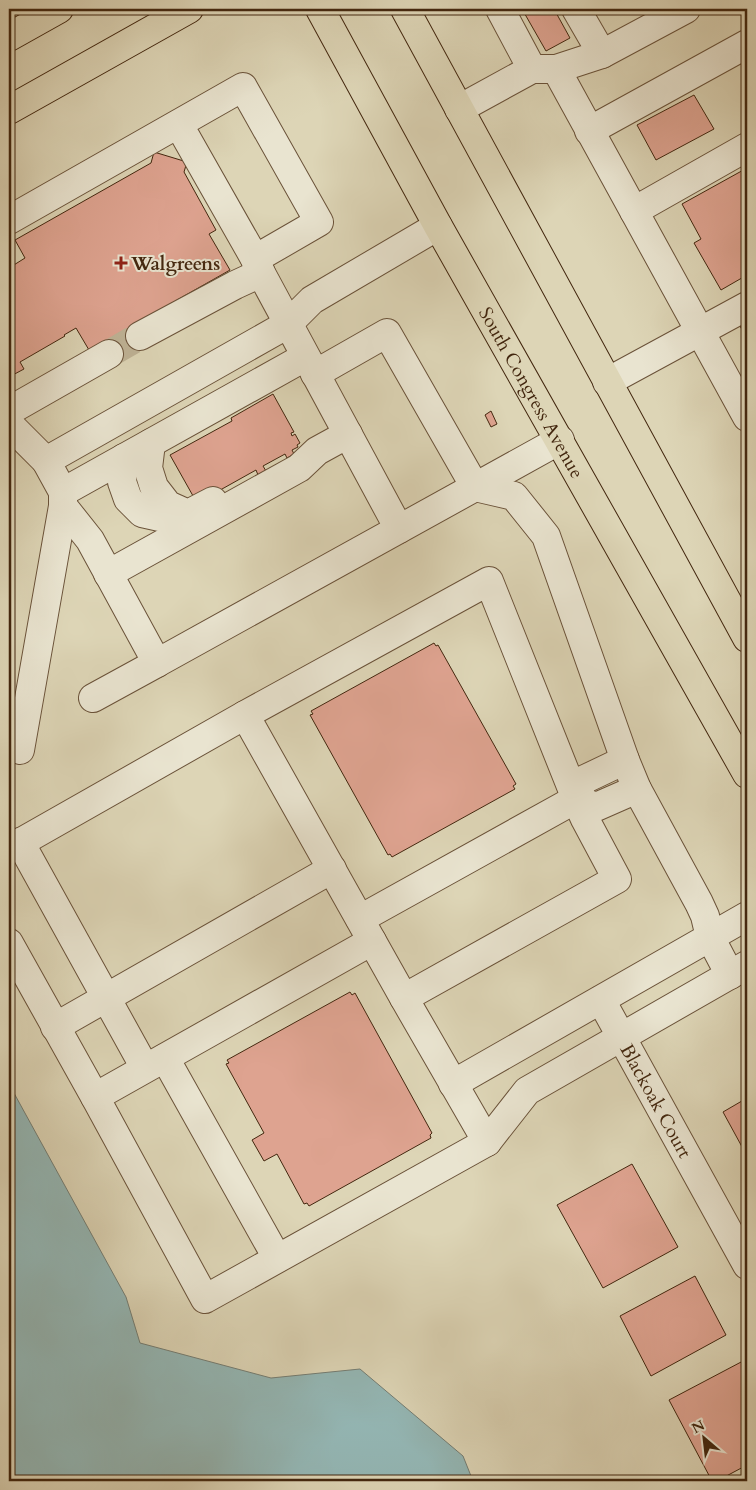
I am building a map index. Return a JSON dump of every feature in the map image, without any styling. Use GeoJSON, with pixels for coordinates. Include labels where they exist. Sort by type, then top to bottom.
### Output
{"type":"FeatureCollection","features":[{"type":"Feature","properties":{"kind":"main road"},"geometry":{"type":"LineString","coordinates":[[9,38],[60,9]]}},
{"type":"Feature","properties":{"kind":"main road"},"geometry":{"type":"LineString","coordinates":[[9,110],[189,9]]}},
{"type":"Feature","properties":{"kind":"main road","name":"South Congress Avenue"},"geometry":{"type":"LineString","coordinates":[[320,9],[438,226],[747,774]]}},
{"type":"Feature","properties":{"kind":"main road"},"geometry":{"type":"LineString","coordinates":[[405,9],[747,638]]}},
{"type":"Feature","properties":{"kind":"street"},"geometry":{"type":"LineString","coordinates":[[500,9],[589,130],[747,417]]}},
{"type":"Feature","properties":{"kind":"street"},"geometry":{"type":"LineString","coordinates":[[576,9],[599,49]]}},
{"type":"Feature","properties":{"kind":"street"},"geometry":{"type":"LineString","coordinates":[[599,49],[658,9]]}},
{"type":"Feature","properties":{"kind":"street"},"geometry":{"type":"LineString","coordinates":[[459,109],[544,69],[599,49],[686,9]]}},
{"type":"Feature","properties":{"kind":"street"},"geometry":{"type":"LineString","coordinates":[[589,130],[747,44]]}},
{"type":"Feature","properties":{"kind":"street"},"geometry":{"type":"LineString","coordinates":[[9,220],[243,87],[319,222],[235,285],[140,336]]}},
{"type":"Feature","properties":{"kind":"street"},"geometry":{"type":"LineString","coordinates":[[179,125],[258,266],[399,529]]}},
{"type":"Feature","properties":{"kind":"street"},"geometry":{"type":"LineString","coordinates":[[634,211],[747,147]]}},
{"type":"Feature","properties":{"kind":"street"},"geometry":{"type":"LineString","coordinates":[[46,461],[288,324],[312,300],[438,226]]}},
{"type":"Feature","properties":{"kind":"street"},"geometry":{"type":"LineString","coordinates":[[607,382],[747,306]]}},
{"type":"Feature","properties":{"kind":"street"},"geometry":{"type":"LineString","coordinates":[[20,750],[63,499],[124,458],[151,443],[310,365],[387,333],[475,487],[514,496],[546,536],[637,789],[705,916],[710,937],[739,970]]}},
{"type":"Feature","properties":{"kind":"street"},"geometry":{"type":"LineString","coordinates":[[9,411],[109,354]]}},
{"type":"Feature","properties":{"kind":"street"},"geometry":{"type":"LineString","coordinates":[[9,424],[46,461],[63,499],[90,540],[157,662]]}},
{"type":"Feature","properties":{"kind":"street"},"geometry":{"type":"LineString","coordinates":[[124,458],[122,482],[128,499],[142,513],[160,517],[188,514],[293,458],[317,451],[348,434]]}},
{"type":"Feature","properties":{"kind":"street"},"geometry":{"type":"LineString","coordinates":[[93,698],[560,440]]}},
{"type":"Feature","properties":{"kind":"street"},"geometry":{"type":"LineString","coordinates":[[151,443],[148,468],[154,487],[168,504],[188,514]]}},
{"type":"Feature","properties":{"kind":"street"},"geometry":{"type":"LineString","coordinates":[[108,574],[299,468],[317,451]]}},
{"type":"Feature","properties":{"kind":"street"},"geometry":{"type":"LineString","coordinates":[[277,1258],[155,1063],[107,998],[14,845],[489,581],[576,798],[618,879],[404,998]]}},
{"type":"Feature","properties":{"kind":"street"},"geometry":{"type":"LineString","coordinates":[[245,715],[487,1142]]}},
{"type":"Feature","properties":{"kind":"street"},"geometry":{"type":"LineString","coordinates":[[95,1097],[155,1063],[576,798],[583,780],[625,760]]}},
{"type":"Feature","properties":{"kind":"street"},"geometry":{"type":"LineString","coordinates":[[576,798],[596,806],[637,789]]}},
{"type":"Feature","properties":{"kind":"street"},"geometry":{"type":"LineString","coordinates":[[55,1027],[332,869]]}},
{"type":"Feature","properties":{"kind":"street"},"geometry":{"type":"LineString","coordinates":[[453,1084],[747,916]]}},
{"type":"Feature","properties":{"kind":"street"},"geometry":{"type":"LineString","coordinates":[[9,944],[205,1299],[487,1142],[527,1090],[621,1036],[601,1000]]}},
{"type":"Feature","properties":{"kind":"street","name":"Blackoak Court"},"geometry":{"type":"LineString","coordinates":[[739,970],[621,1036],[747,1265]]}},
{"type":"Feature","properties":{"kind":"water"},"geometry":{"type":"Polygon","coordinates":[[[9,1084],[126,1297],[140,1343],[271,1378],[360,1369],[463,1456],[473,1481],[9,1481],[9,1084]]]}},
{"type":"Feature","properties":{"kind":"building"},"geometry":{"type":"Polygon","coordinates":[[[522,9],[554,9],[570,38],[546,51],[522,9]]]}},
{"type":"Feature","properties":{"kind":"building"},"geometry":{"type":"Polygon","coordinates":[[[694,95],[714,129],[656,160],[637,125],[694,95]]]}},
{"type":"Feature","properties":{"kind":"building","name":"Walgreens"},"geometry":{"type":"Polygon","coordinates":[[[154,152],[187,162],[184,172],[216,230],[209,234],[230,270],[133,325],[144,344],[114,361],[89,350],[76,328],[20,362],[24,369],[9,377],[9,268],[25,258],[15,240],[151,163],[154,152]]]}},
{"type":"Feature","properties":{"kind":"building"},"geometry":{"type":"Polygon","coordinates":[[[747,168],[747,275],[721,290],[694,243],[701,239],[682,204],[747,168]]]}},
{"type":"Feature","properties":{"kind":"building"},"geometry":{"type":"Polygon","coordinates":[[[747,320],[747,339],[739,324],[747,320]]]}},
{"type":"Feature","properties":{"kind":"building"},"geometry":{"type":"Polygon","coordinates":[[[273,394],[294,432],[291,433],[292,436],[295,434],[300,443],[297,445],[298,447],[292,450],[294,454],[287,458],[285,454],[263,466],[266,471],[258,475],[256,470],[197,503],[170,455],[232,421],[231,418],[273,394]]]}},
{"type":"Feature","properties":{"kind":"building"},"geometry":{"type":"Polygon","coordinates":[[[491,411],[497,424],[491,427],[485,415],[491,411]]]}},
{"type":"Feature","properties":{"kind":"building"},"geometry":{"type":"Polygon","coordinates":[[[434,643],[436,646],[438,645],[516,784],[513,786],[515,789],[392,857],[390,854],[388,855],[310,715],[313,714],[311,711],[434,643]]]}},
{"type":"Feature","properties":{"kind":"building"},"geometry":{"type":"Polygon","coordinates":[[[350,992],[352,995],[355,993],[432,1133],[430,1135],[431,1138],[309,1206],[307,1203],[304,1204],[277,1154],[264,1161],[252,1140],[264,1133],[226,1064],[229,1063],[227,1060],[350,992]]]}},
{"type":"Feature","properties":{"kind":"building"},"geometry":{"type":"Polygon","coordinates":[[[747,1098],[747,1156],[723,1112],[747,1098]]]}},
{"type":"Feature","properties":{"kind":"building"},"geometry":{"type":"Polygon","coordinates":[[[632,1164],[678,1247],[603,1288],[557,1205],[632,1164]]]}},
{"type":"Feature","properties":{"kind":"building"},"geometry":{"type":"Polygon","coordinates":[[[695,1276],[726,1335],[651,1376],[620,1316],[695,1276]]]}},
{"type":"Feature","properties":{"kind":"building"},"geometry":{"type":"Polygon","coordinates":[[[743,1361],[747,1369],[747,1465],[717,1481],[712,1481],[669,1400],[743,1361]]]}},
{"type":"Feature","properties":{"kind":"tunnel"},"geometry":{"type":"LineString","coordinates":[[109,354],[140,336]]}},
{"type":"Feature","properties":{"kind":"place","name":"Walgreens"},"geometry":{"type":"Point","coordinates":[121,263]}}]}
